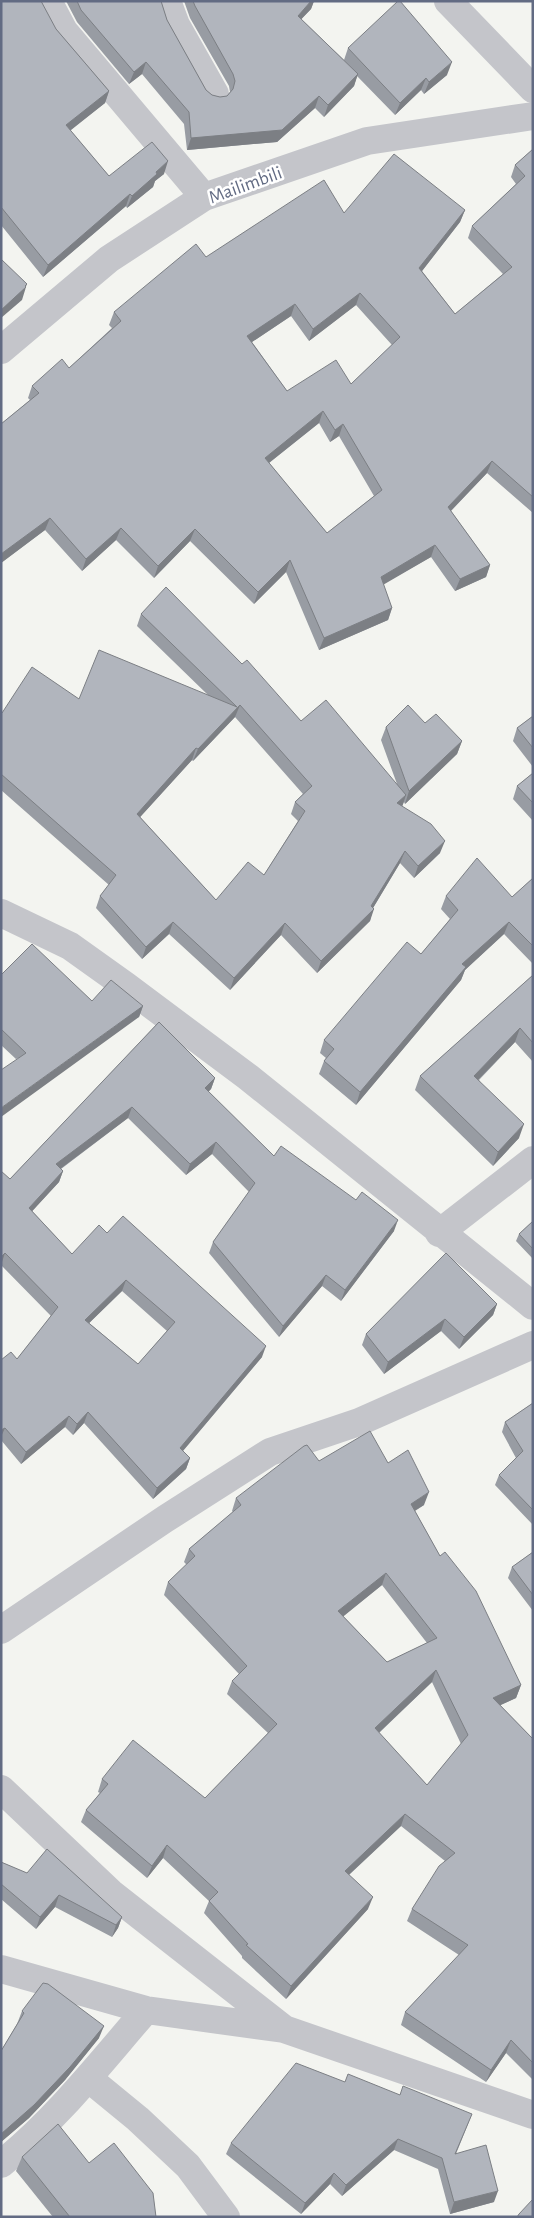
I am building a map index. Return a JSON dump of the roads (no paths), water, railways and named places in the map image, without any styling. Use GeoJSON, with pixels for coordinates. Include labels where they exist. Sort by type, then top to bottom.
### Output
{"type":"FeatureCollection","features":[{"type":"Feature","properties":{"kind":"street"},"geometry":{"type":"LineString","coordinates":[[48,1],[64,31],[204,197]]}},
{"type":"Feature","properties":{"kind":"street"},"geometry":{"type":"LineString","coordinates":[[167,1],[176,25],[215,94]]}},
{"type":"Feature","properties":{"kind":"street"},"geometry":{"type":"LineString","coordinates":[[448,1],[533,89]]}},
{"type":"Feature","properties":{"kind":"street","name":"Mailimbili"},"geometry":{"type":"LineString","coordinates":[[1,350],[109,259],[204,197],[367,141],[533,116]]}},
{"type":"Feature","properties":{"kind":"street"},"geometry":{"type":"LineString","coordinates":[[1,913],[70,946],[126,986],[248,1077],[439,1233],[533,1306]]}},
{"type":"Feature","properties":{"kind":"street"},"geometry":{"type":"LineString","coordinates":[[439,1233],[533,1160]]}},
{"type":"Feature","properties":{"kind":"street"},"geometry":{"type":"LineString","coordinates":[[1,1630],[165,1519],[270,1452],[359,1422],[533,1345]]}},
{"type":"Feature","properties":{"kind":"street"},"geometry":{"type":"LineString","coordinates":[[1,1789],[112,1893],[284,2029]]}},
{"type":"Feature","properties":{"kind":"street"},"geometry":{"type":"LineString","coordinates":[[1,1968],[146,2010],[284,2029],[533,2115]]}},
{"type":"Feature","properties":{"kind":"street"},"geometry":{"type":"LineString","coordinates":[[1,2164],[28,2143],[88,2078],[146,2010]]}},
{"type":"Feature","properties":{"kind":"street"},"geometry":{"type":"LineString","coordinates":[[88,2078],[138,2119],[188,2166],[226,2217]]}}]}
